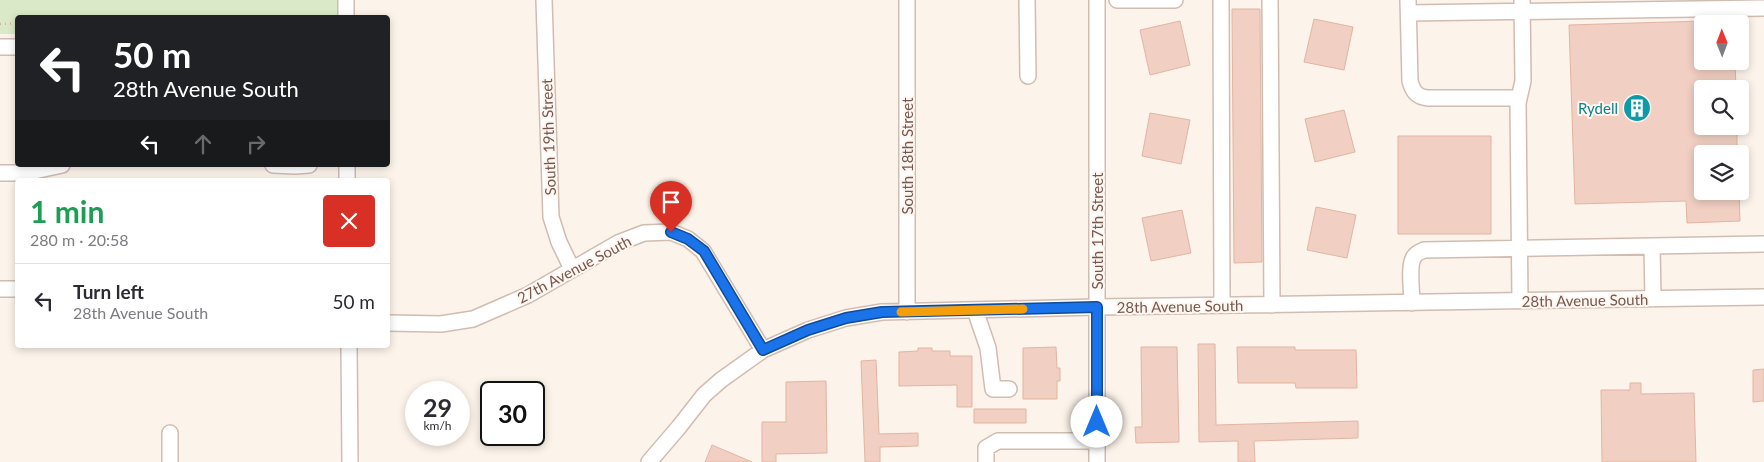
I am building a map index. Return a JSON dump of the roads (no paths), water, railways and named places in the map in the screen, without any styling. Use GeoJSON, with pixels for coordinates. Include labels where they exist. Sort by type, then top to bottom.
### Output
{"type":"FeatureCollection","features":[{"type":"Feature","properties":{"kind":"street"},"geometry":{"type":"LineString","coordinates":[[346,0],[346,15]]}},
{"type":"Feature","properties":{"kind":"street","name":"South 19th Street"},"geometry":{"type":"LineString","coordinates":[[544,0],[551,216],[559,242],[572,269]]}},
{"type":"Feature","properties":{"kind":"street","name":"South 18th Street"},"geometry":{"type":"LineString","coordinates":[[907,0],[907,312]]}},
{"type":"Feature","properties":{"kind":"street"},"geometry":{"type":"LineString","coordinates":[[1027,0],[1028,76]]}},
{"type":"Feature","properties":{"kind":"street","name":"South 17th Street"},"geometry":{"type":"LineString","coordinates":[[1096,462],[1097,0]]}},
{"type":"Feature","properties":{"kind":"street"},"geometry":{"type":"LineString","coordinates":[[1117,0],[1176,0]]}},
{"type":"Feature","properties":{"kind":"street"},"geometry":{"type":"LineString","coordinates":[[1221,0],[1222,306]]}},
{"type":"Feature","properties":{"kind":"street"},"geometry":{"type":"LineString","coordinates":[[1270,0],[1272,305]]}},
{"type":"Feature","properties":{"kind":"street"},"geometry":{"type":"LineString","coordinates":[[1520,301],[1519,98],[1522,81],[1522,6]]}},
{"type":"Feature","properties":{"kind":"street"},"geometry":{"type":"LineString","coordinates":[[1519,98],[1428,98],[1416,94],[1410,81],[1408,7],[1764,8]]}},
{"type":"Feature","properties":{"kind":"street"},"geometry":{"type":"LineString","coordinates":[[0,47],[15,47]]}},
{"type":"Feature","properties":{"kind":"street"},"geometry":{"type":"LineString","coordinates":[[0,173],[25,173],[53,167]]}},
{"type":"Feature","properties":{"kind":"street","name":"27th Avenue South"},"geometry":{"type":"LineString","coordinates":[[390,323],[440,324],[473,319],[528,295],[618,243],[644,232],[671,232],[688,239],[704,251],[763,350]]}},
{"type":"Feature","properties":{"kind":"street"},"geometry":{"type":"LineString","coordinates":[[1412,303],[1411,266],[1413,258],[1424,250],[1764,244]]}},
{"type":"Feature","properties":{"kind":"street"},"geometry":{"type":"LineString","coordinates":[[1652,246],[1653,299]]}},
{"type":"Feature","properties":{"kind":"street"},"geometry":{"type":"LineString","coordinates":[[0,289],[15,289]]}},
{"type":"Feature","properties":{"kind":"street","name":"28th Avenue South"},"geometry":{"type":"LineString","coordinates":[[649,462],[704,395],[721,380],[763,350],[808,330],[846,318],[882,312],[1764,297]]}},
{"type":"Feature","properties":{"kind":"street"},"geometry":{"type":"LineString","coordinates":[[976,310],[988,348],[993,389],[1009,389]]}},
{"type":"Feature","properties":{"kind":"street"},"geometry":{"type":"LineString","coordinates":[[349,348],[350,462]]}},
{"type":"Feature","properties":{"kind":"street"},"geometry":{"type":"LineString","coordinates":[[170,433],[170,462]]}},
{"type":"Feature","properties":{"kind":"street"},"geometry":{"type":"LineString","coordinates":[[986,462],[986,448],[998,441],[1097,441]]}},
{"type":"Feature","properties":{"kind":"place","name":"Rydell"},"geometry":{"type":"Point","coordinates":[1637,108]}}]}
